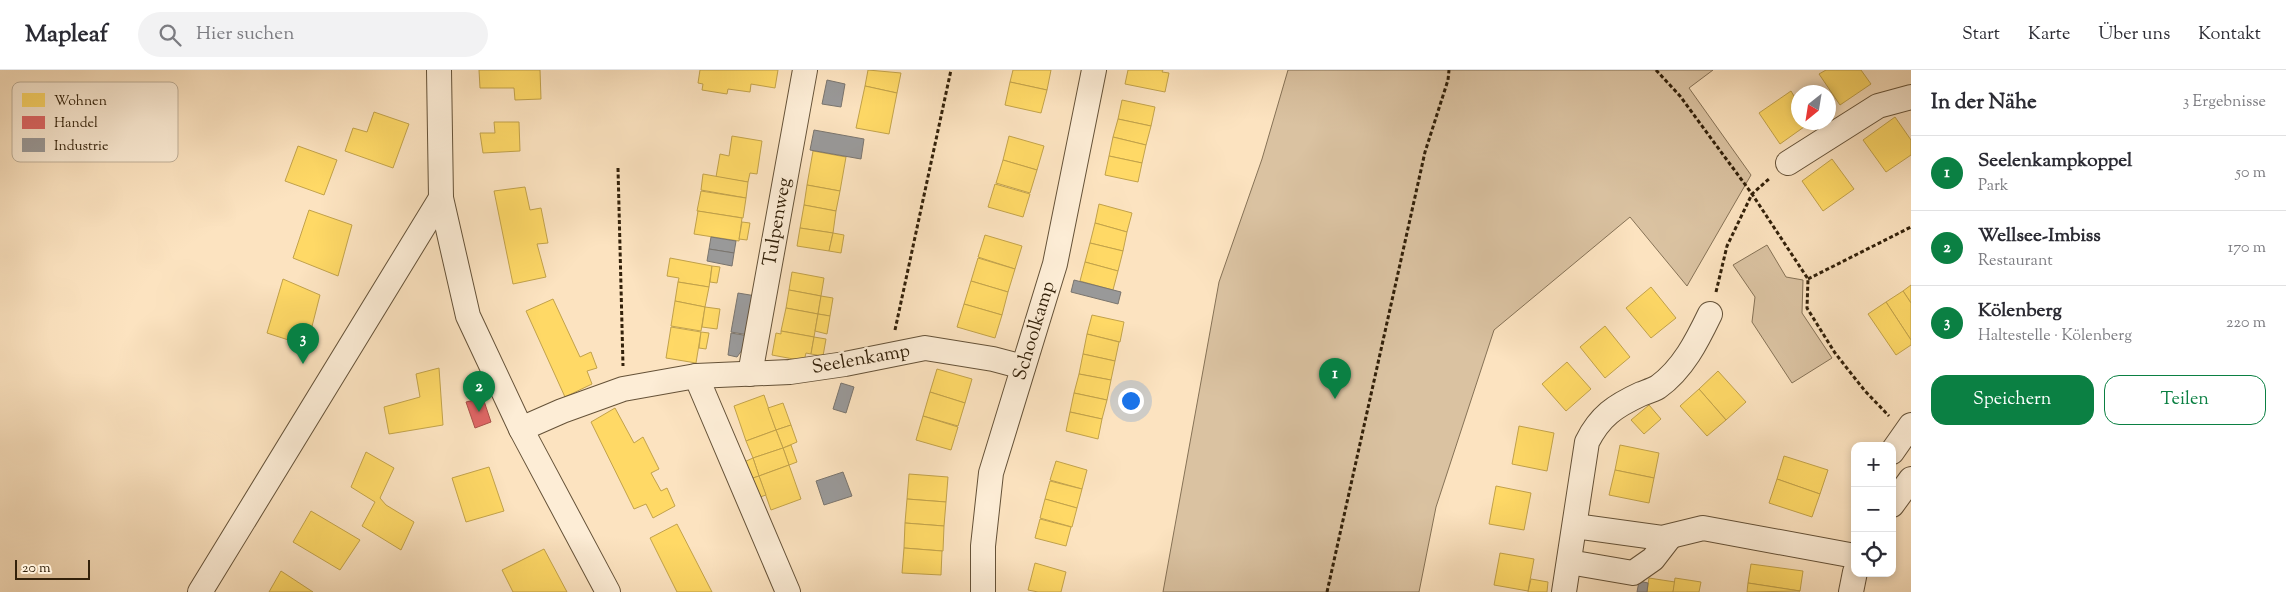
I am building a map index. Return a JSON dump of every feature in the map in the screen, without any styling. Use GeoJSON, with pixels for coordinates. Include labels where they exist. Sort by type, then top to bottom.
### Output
{"type":"FeatureCollection","features":[{"type":"Feature","properties":{"kind":"street"},"geometry":{"type":"LineString","coordinates":[[438,70],[441,198],[468,316],[521,429],[608,592]]}},
{"type":"Feature","properties":{"kind":"street","name":"Tulpenweg"},"geometry":{"type":"LineString","coordinates":[[750,374],[805,70]]}},
{"type":"Feature","properties":{"kind":"street","name":"Schoolkamp"},"geometry":{"type":"LineString","coordinates":[[983,592],[983,546],[991,473],[1056,264],[1094,70]]}},
{"type":"Feature","properties":{"kind":"street"},"geometry":{"type":"LineString","coordinates":[[1788,163],[1878,106],[1911,97]]}},
{"type":"Feature","properties":{"kind":"street"},"geometry":{"type":"LineString","coordinates":[[200,592],[441,198]]}},
{"type":"Feature","properties":{"kind":"street"},"geometry":{"type":"LineString","coordinates":[[1564,592],[1587,442],[1596,425],[1608,412],[1658,387],[1676,371],[1691,351],[1710,314]]}},
{"type":"Feature","properties":{"kind":"street","name":"Seelenkamp"},"geometry":{"type":"LineString","coordinates":[[521,429],[562,411],[623,389],[696,376],[790,372],[925,348],[993,359],[1024,367]]}},
{"type":"Feature","properties":{"kind":"street"},"geometry":{"type":"LineString","coordinates":[[696,376],[788,592]]}},
{"type":"Feature","properties":{"kind":"street"},"geometry":{"type":"LineString","coordinates":[[1896,446],[1908,428]]}},
{"type":"Feature","properties":{"kind":"street"},"geometry":{"type":"LineString","coordinates":[[1896,499],[1911,479]]}},
{"type":"Feature","properties":{"kind":"street"},"geometry":{"type":"LineString","coordinates":[[1575,526],[1662,538],[1704,528],[1851,555]]}},
{"type":"Feature","properties":{"kind":"street"},"geometry":{"type":"LineString","coordinates":[[1569,562],[1633,573],[1653,559],[1670,537]]}},
{"type":"Feature","properties":{"kind":"street"},"geometry":{"type":"LineString","coordinates":[[1851,592],[1854,577]]}},
{"type":"Feature","properties":{"kind":"path"},"geometry":{"type":"LineString","coordinates":[[889,355],[950,70]]}},
{"type":"Feature","properties":{"kind":"path"},"geometry":{"type":"LineString","coordinates":[[1327,592],[1425,152],[1448,80],[1449,70]]}},
{"type":"Feature","properties":{"kind":"path"},"geometry":{"type":"LineString","coordinates":[[1656,70],[1680,96],[1752,194],[1808,279],[1807,308],[1835,353],[1865,391],[1908,428]]}},
{"type":"Feature","properties":{"kind":"path"},"geometry":{"type":"LineString","coordinates":[[1710,314],[1727,246],[1752,194],[1788,163]]}},
{"type":"Feature","properties":{"kind":"path"},"geometry":{"type":"LineString","coordinates":[[618,168],[623,389]]}},
{"type":"Feature","properties":{"kind":"path"},"geometry":{"type":"LineString","coordinates":[[1808,279],[1911,226]]}},
{"type":"Feature","properties":{"kind":"shaded area"},"geometry":{"type":"Polygon","coordinates":[[[1288,70],[1713,70],[1689,88],[1751,175],[1687,286],[1630,217],[1494,330],[1436,507],[1419,592],[1163,592],[1219,282],[1262,159],[1288,70]]]}},
{"type":"Feature","properties":{"kind":"shaded area"},"geometry":{"type":"Polygon","coordinates":[[[1767,245],[1786,277],[1803,280],[1802,313],[1832,358],[1792,383],[1752,322],[1755,297],[1733,265],[1767,245]]]}},
{"type":"Feature","properties":{"kind":"building: Wohnen"},"geometry":{"type":"Polygon","coordinates":[[[479,70],[540,70],[541,99],[515,100],[514,88],[480,88],[479,70]]]}},
{"type":"Feature","properties":{"kind":"building: Wohnen"},"geometry":{"type":"Polygon","coordinates":[[[700,70],[778,70],[775,88],[751,84],[750,92],[728,89],[727,94],[702,90],[703,84],[698,83],[700,70]]]}},
{"type":"Feature","properties":{"kind":"building: Wohnen"},"geometry":{"type":"Polygon","coordinates":[[[868,70],[901,73],[897,93],[865,86],[868,70]]]}},
{"type":"Feature","properties":{"kind":"building: Wohnen"},"geometry":{"type":"Polygon","coordinates":[[[1013,70],[1051,70],[1047,90],[1010,82],[1013,70]]]}},
{"type":"Feature","properties":{"kind":"building: Wohnen"},"geometry":{"type":"Polygon","coordinates":[[[1128,70],[1163,70],[1162,72],[1169,73],[1165,92],[1125,84],[1128,70]]]}},
{"type":"Feature","properties":{"kind":"building: Wohnen"},"geometry":{"type":"Polygon","coordinates":[[[1826,70],[1861,70],[1871,84],[1840,105],[1836,99],[1836,85],[1826,85],[1819,74],[1826,70]]]}},
{"type":"Feature","properties":{"kind":"building: Wohnen"},"geometry":{"type":"Polygon","coordinates":[[[1010,82],[1047,90],[1041,113],[1005,105],[1010,82]]]}},
{"type":"Feature","properties":{"kind":"building: Wohnen"},"geometry":{"type":"Polygon","coordinates":[[[865,86],[897,93],[889,134],[856,128],[865,86]]]}},
{"type":"Feature","properties":{"kind":"building: Wohnen"},"geometry":{"type":"Polygon","coordinates":[[[1791,91],[1791,130],[1800,130],[1780,144],[1759,113],[1791,91]]]}},
{"type":"Feature","properties":{"kind":"building: Wohnen"},"geometry":{"type":"Polygon","coordinates":[[[1122,100],[1155,107],[1151,126],[1118,119],[1122,100]]]}},
{"type":"Feature","properties":{"kind":"building: Wohnen"},"geometry":{"type":"Polygon","coordinates":[[[374,112],[409,124],[393,168],[345,151],[353,128],[367,132],[374,112]]]}},
{"type":"Feature","properties":{"kind":"building: Wohnen"},"geometry":{"type":"Polygon","coordinates":[[[1895,117],[1911,140],[1911,155],[1886,172],[1863,140],[1895,117]]]}},
{"type":"Feature","properties":{"kind":"building: Wohnen"},"geometry":{"type":"Polygon","coordinates":[[[1118,119],[1151,126],[1146,145],[1113,137],[1118,119]]]}},
{"type":"Feature","properties":{"kind":"building: Wohnen"},"geometry":{"type":"Polygon","coordinates":[[[494,122],[519,122],[520,151],[483,153],[480,133],[495,133],[494,122]]]}},
{"type":"Feature","properties":{"kind":"building: Wohnen"},"geometry":{"type":"Polygon","coordinates":[[[732,136],[762,141],[757,174],[750,173],[748,182],[716,177],[720,154],[729,156],[732,136]]]}},
{"type":"Feature","properties":{"kind":"building: Wohnen"},"geometry":{"type":"Polygon","coordinates":[[[1009,136],[1044,146],[1037,170],[1003,160],[1009,136]]]}},
{"type":"Feature","properties":{"kind":"building: Wohnen"},"geometry":{"type":"Polygon","coordinates":[[[1113,137],[1146,145],[1142,163],[1109,156],[1113,137]]]}},
{"type":"Feature","properties":{"kind":"building: Wohnen"},"geometry":{"type":"Polygon","coordinates":[[[298,146],[337,160],[324,195],[285,181],[298,146]]]}},
{"type":"Feature","properties":{"kind":"building: Wohnen"},"geometry":{"type":"Polygon","coordinates":[[[813,151],[846,157],[840,191],[807,185],[813,151]]]}},
{"type":"Feature","properties":{"kind":"building: Wohnen"},"geometry":{"type":"Polygon","coordinates":[[[1109,156],[1142,163],[1138,182],[1105,175],[1109,156]]]}},
{"type":"Feature","properties":{"kind":"building: Wohnen"},"geometry":{"type":"Polygon","coordinates":[[[1832,159],[1854,189],[1823,211],[1802,181],[1832,159]]]}},
{"type":"Feature","properties":{"kind":"building: Wohnen"},"geometry":{"type":"Polygon","coordinates":[[[1003,160],[1037,170],[1030,193],[996,183],[1003,160]]]}},
{"type":"Feature","properties":{"kind":"building: Wohnen"},"geometry":{"type":"Polygon","coordinates":[[[703,174],[748,182],[746,198],[701,190],[703,174]]]}},
{"type":"Feature","properties":{"kind":"building: Wohnen"},"geometry":{"type":"Polygon","coordinates":[[[995,184],[1030,194],[1023,217],[988,207],[995,184]]]}},
{"type":"Feature","properties":{"kind":"building: Wohnen"},"geometry":{"type":"Polygon","coordinates":[[[807,185],[840,191],[836,211],[804,205],[807,185]]]}},
{"type":"Feature","properties":{"kind":"building: Wohnen"},"geometry":{"type":"Polygon","coordinates":[[[525,187],[530,210],[541,208],[548,243],[537,244],[546,277],[513,284],[494,191],[525,187]]]}},
{"type":"Feature","properties":{"kind":"building: Wohnen"},"geometry":{"type":"Polygon","coordinates":[[[701,191],[746,198],[743,218],[697,211],[701,191]]]}},
{"type":"Feature","properties":{"kind":"building: Wohnen"},"geometry":{"type":"Polygon","coordinates":[[[1099,204],[1132,213],[1127,232],[1095,223],[1099,204]]]}},
{"type":"Feature","properties":{"kind":"building: Wohnen"},"geometry":{"type":"Polygon","coordinates":[[[804,205],[836,211],[833,233],[800,228],[804,205]]]}},
{"type":"Feature","properties":{"kind":"building: Wohnen"},"geometry":{"type":"Polygon","coordinates":[[[309,210],[352,225],[338,276],[293,258],[309,210]]]}},
{"type":"Feature","properties":{"kind":"building: Wohnen"},"geometry":{"type":"Polygon","coordinates":[[[698,211],[742,218],[739,241],[694,234],[698,211]]]}},
{"type":"Feature","properties":{"kind":"building: Wohnen"},"geometry":{"type":"Polygon","coordinates":[[[742,222],[750,223],[747,240],[739,239],[742,222]]]}},
{"type":"Feature","properties":{"kind":"building: Wohnen"},"geometry":{"type":"Polygon","coordinates":[[[1095,223],[1127,232],[1123,251],[1090,243],[1095,223]]]}},
{"type":"Feature","properties":{"kind":"building: Wohnen"},"geometry":{"type":"Polygon","coordinates":[[[800,228],[833,233],[829,251],[797,246],[800,228]]]}},
{"type":"Feature","properties":{"kind":"building: Wohnen"},"geometry":{"type":"Polygon","coordinates":[[[833,233],[844,235],[841,253],[829,251],[833,233]]]}},
{"type":"Feature","properties":{"kind":"building: Wohnen"},"geometry":{"type":"Polygon","coordinates":[[[985,235],[1022,246],[1015,269],[978,257],[985,235]]]}},
{"type":"Feature","properties":{"kind":"building: Wohnen"},"geometry":{"type":"Polygon","coordinates":[[[1090,243],[1123,251],[1118,271],[1085,262],[1090,243]]]}},
{"type":"Feature","properties":{"kind":"building: Wohnen"},"geometry":{"type":"Polygon","coordinates":[[[670,258],[712,266],[709,287],[678,282],[679,278],[667,276],[670,258]]]}},
{"type":"Feature","properties":{"kind":"building: Wohnen"},"geometry":{"type":"Polygon","coordinates":[[[978,258],[1015,269],[1008,292],[971,281],[978,258]]]}},
{"type":"Feature","properties":{"kind":"building: Wohnen"},"geometry":{"type":"Polygon","coordinates":[[[1085,262],[1118,271],[1113,290],[1080,281],[1085,262]]]}},
{"type":"Feature","properties":{"kind":"building: Wohnen"},"geometry":{"type":"Polygon","coordinates":[[[712,266],[720,267],[717,283],[710,282],[712,266]]]}},
{"type":"Feature","properties":{"kind":"building: Wohnen"},"geometry":{"type":"Polygon","coordinates":[[[792,272],[824,278],[821,296],[789,290],[792,272]]]}},
{"type":"Feature","properties":{"kind":"building: Wohnen"},"geometry":{"type":"Polygon","coordinates":[[[283,279],[320,295],[307,346],[267,333],[283,279]]]}},
{"type":"Feature","properties":{"kind":"building: Wohnen"},"geometry":{"type":"Polygon","coordinates":[[[971,281],[1008,292],[1002,315],[964,304],[971,281]]]}},
{"type":"Feature","properties":{"kind":"building: Wohnen"},"geometry":{"type":"Polygon","coordinates":[[[678,282],[709,287],[705,307],[675,301],[678,282]]]}},
{"type":"Feature","properties":{"kind":"building: Wohnen"},"geometry":{"type":"Polygon","coordinates":[[[1911,285],[1911,303],[1903,291],[1911,285]]]}},
{"type":"Feature","properties":{"kind":"building: Wohnen"},"geometry":{"type":"Polygon","coordinates":[[[1651,287],[1676,318],[1651,338],[1626,308],[1651,287]]]}},
{"type":"Feature","properties":{"kind":"building: Wohnen"},"geometry":{"type":"Polygon","coordinates":[[[789,290],[821,296],[818,314],[786,308],[789,290]]]}},
{"type":"Feature","properties":{"kind":"building: Wohnen"},"geometry":{"type":"Polygon","coordinates":[[[1903,291],[1911,303],[1911,340],[1886,302],[1903,291]]]}},
{"type":"Feature","properties":{"kind":"building: Wohnen"},"geometry":{"type":"Polygon","coordinates":[[[821,296],[833,298],[830,316],[818,314],[821,296]]]}},
{"type":"Feature","properties":{"kind":"building: Wohnen"},"geometry":{"type":"Polygon","coordinates":[[[553,299],[580,357],[591,352],[597,368],[587,371],[592,384],[565,397],[526,311],[553,299]]]}},
{"type":"Feature","properties":{"kind":"building: Wohnen"},"geometry":{"type":"Polygon","coordinates":[[[675,301],[705,307],[701,331],[671,326],[675,301]]]}},
{"type":"Feature","properties":{"kind":"building: Wohnen"},"geometry":{"type":"Polygon","coordinates":[[[1886,302],[1911,340],[1911,345],[1896,355],[1868,314],[1886,302]]]}},
{"type":"Feature","properties":{"kind":"building: Wohnen"},"geometry":{"type":"Polygon","coordinates":[[[964,304],[1002,315],[995,338],[957,327],[964,304]]]}},
{"type":"Feature","properties":{"kind":"building: Wohnen"},"geometry":{"type":"Polygon","coordinates":[[[705,307],[720,309],[717,329],[702,327],[705,307]]]}},
{"type":"Feature","properties":{"kind":"building: Wohnen"},"geometry":{"type":"Polygon","coordinates":[[[786,308],[818,314],[814,337],[781,331],[786,308]]]}},
{"type":"Feature","properties":{"kind":"building: Wohnen"},"geometry":{"type":"Polygon","coordinates":[[[818,314],[830,316],[827,334],[815,331],[818,314]]]}},
{"type":"Feature","properties":{"kind":"building: Wohnen"},"geometry":{"type":"Polygon","coordinates":[[[1092,315],[1124,322],[1120,342],[1087,334],[1092,315]]]}},
{"type":"Feature","properties":{"kind":"building: Wohnen"},"geometry":{"type":"Polygon","coordinates":[[[1605,326],[1630,357],[1605,378],[1580,347],[1605,326]]]}},
{"type":"Feature","properties":{"kind":"building: Wohnen"},"geometry":{"type":"Polygon","coordinates":[[[671,327],[701,332],[696,363],[666,358],[671,327]]]}},
{"type":"Feature","properties":{"kind":"building: Wohnen"},"geometry":{"type":"Polygon","coordinates":[[[781,331],[814,337],[811,354],[806,353],[804,361],[772,355],[776,333],[781,334],[781,331]]]}},
{"type":"Feature","properties":{"kind":"building: Wohnen"},"geometry":{"type":"Polygon","coordinates":[[[701,332],[709,333],[706,349],[699,348],[701,332]]]}},
{"type":"Feature","properties":{"kind":"building: Wohnen"},"geometry":{"type":"Polygon","coordinates":[[[1087,334],[1119,342],[1115,361],[1083,354],[1087,334]]]}},
{"type":"Feature","properties":{"kind":"building: Wohnen"},"geometry":{"type":"Polygon","coordinates":[[[814,337],[826,339],[823,356],[811,354],[814,337]]]}},
{"type":"Feature","properties":{"kind":"building: Wohnen"},"geometry":{"type":"Polygon","coordinates":[[[1083,354],[1115,361],[1111,380],[1079,374],[1083,354]]]}},
{"type":"Feature","properties":{"kind":"building: Wohnen"},"geometry":{"type":"Polygon","coordinates":[[[1567,362],[1591,389],[1566,411],[1542,384],[1567,362]]]}},
{"type":"Feature","properties":{"kind":"building: Wohnen"},"geometry":{"type":"Polygon","coordinates":[[[439,368],[443,425],[389,434],[384,407],[420,397],[416,374],[439,368]]]}},
{"type":"Feature","properties":{"kind":"building: Wohnen"},"geometry":{"type":"Polygon","coordinates":[[[937,369],[972,379],[965,403],[930,392],[937,369]]]}},
{"type":"Feature","properties":{"kind":"building: Wohnen"},"geometry":{"type":"Polygon","coordinates":[[[1718,371],[1746,402],[1726,420],[1699,389],[1718,371]]]}},
{"type":"Feature","properties":{"kind":"building: Wohnen"},"geometry":{"type":"Polygon","coordinates":[[[1079,374],[1111,380],[1107,400],[1074,393],[1079,374]]]}},
{"type":"Feature","properties":{"kind":"building: Wohnen"},"geometry":{"type":"Polygon","coordinates":[[[1699,389],[1726,420],[1707,436],[1680,406],[1699,389]]]}},
{"type":"Feature","properties":{"kind":"building: Wohnen"},"geometry":{"type":"Polygon","coordinates":[[[930,392],[965,403],[958,426],[923,416],[930,392]]]}},
{"type":"Feature","properties":{"kind":"building: Wohnen"},"geometry":{"type":"Polygon","coordinates":[[[1074,393],[1107,400],[1102,419],[1070,412],[1074,393]]]}},
{"type":"Feature","properties":{"kind":"building: Wohnen"},"geometry":{"type":"Polygon","coordinates":[[[764,395],[776,430],[746,441],[734,406],[764,395]]]}},
{"type":"Feature","properties":{"kind":"building: Wohnen"},"geometry":{"type":"Polygon","coordinates":[[[783,403],[791,425],[776,430],[768,408],[783,403]]]}},
{"type":"Feature","properties":{"kind":"building: Wohnen"},"geometry":{"type":"Polygon","coordinates":[[[1649,405],[1661,419],[1644,434],[1631,420],[1649,405]]]}},
{"type":"Feature","properties":{"kind":"building: Wohnen"},"geometry":{"type":"Polygon","coordinates":[[[615,408],[634,443],[643,437],[659,469],[651,473],[661,491],[667,488],[675,506],[653,518],[646,504],[634,509],[591,422],[615,408]]]}},
{"type":"Feature","properties":{"kind":"building: Wohnen"},"geometry":{"type":"Polygon","coordinates":[[[1070,412],[1102,419],[1098,439],[1066,431],[1070,412]]]}},
{"type":"Feature","properties":{"kind":"building: Wohnen"},"geometry":{"type":"Polygon","coordinates":[[[923,416],[958,427],[951,450],[916,440],[923,416]]]}},
{"type":"Feature","properties":{"kind":"building: Wohnen"},"geometry":{"type":"Polygon","coordinates":[[[791,425],[797,442],[783,448],[776,430],[791,425]]]}},
{"type":"Feature","properties":{"kind":"building: Wohnen"},"geometry":{"type":"Polygon","coordinates":[[[1519,426],[1554,433],[1547,471],[1512,464],[1519,426]]]}},
{"type":"Feature","properties":{"kind":"building: Wohnen"},"geometry":{"type":"Polygon","coordinates":[[[776,430],[783,448],[753,458],[746,441],[776,430]]]}},
{"type":"Feature","properties":{"kind":"building: Wohnen"},"geometry":{"type":"Polygon","coordinates":[[[791,445],[797,462],[789,465],[783,448],[791,445]]]}},
{"type":"Feature","properties":{"kind":"building: Wohnen"},"geometry":{"type":"Polygon","coordinates":[[[1620,445],[1659,453],[1654,478],[1615,470],[1620,445]]]}},
{"type":"Feature","properties":{"kind":"building: Wohnen"},"geometry":{"type":"Polygon","coordinates":[[[783,448],[789,465],[759,476],[753,458],[783,448]]]}},
{"type":"Feature","properties":{"kind":"building: Wohnen"},"geometry":{"type":"Polygon","coordinates":[[[366,452],[394,468],[380,498],[386,505],[414,522],[401,550],[362,526],[375,502],[351,487],[366,452]]]}},
{"type":"Feature","properties":{"kind":"building: Wohnen"},"geometry":{"type":"Polygon","coordinates":[[[1784,456],[1828,470],[1820,494],[1777,479],[1784,456]]]}},
{"type":"Feature","properties":{"kind":"building: Wohnen"},"geometry":{"type":"Polygon","coordinates":[[[753,458],[759,476],[750,479],[744,462],[753,458]]]}},
{"type":"Feature","properties":{"kind":"building: Wohnen"},"geometry":{"type":"Polygon","coordinates":[[[1056,461],[1087,470],[1082,489],[1050,480],[1056,461]]]}},
{"type":"Feature","properties":{"kind":"building: Wohnen"},"geometry":{"type":"Polygon","coordinates":[[[789,465],[801,499],[771,510],[759,476],[789,465]]]}},
{"type":"Feature","properties":{"kind":"building: Wohnen"},"geometry":{"type":"Polygon","coordinates":[[[489,467],[504,511],[466,522],[452,478],[489,467]]]}},
{"type":"Feature","properties":{"kind":"building: Wohnen"},"geometry":{"type":"Polygon","coordinates":[[[1615,470],[1654,478],[1649,503],[1609,495],[1615,470]]]}},
{"type":"Feature","properties":{"kind":"building: Wohnen"},"geometry":{"type":"Polygon","coordinates":[[[909,474],[948,477],[946,502],[907,499],[909,474]]]}},
{"type":"Feature","properties":{"kind":"building: Wohnen"},"geometry":{"type":"Polygon","coordinates":[[[759,476],[766,495],[757,498],[750,479],[759,476]]]}},
{"type":"Feature","properties":{"kind":"building: Wohnen"},"geometry":{"type":"Polygon","coordinates":[[[1777,479],[1820,494],[1812,517],[1769,503],[1777,479]]]}},
{"type":"Feature","properties":{"kind":"building: Wohnen"},"geometry":{"type":"Polygon","coordinates":[[[1050,481],[1082,489],[1077,508],[1045,499],[1050,481]]]}},
{"type":"Feature","properties":{"kind":"building: Wohnen"},"geometry":{"type":"Polygon","coordinates":[[[1496,486],[1531,493],[1524,530],[1489,524],[1496,486]]]}},
{"type":"Feature","properties":{"kind":"building: Wohnen"},"geometry":{"type":"Polygon","coordinates":[[[907,499],[946,502],[944,526],[905,523],[907,499]]]}},
{"type":"Feature","properties":{"kind":"building: Wohnen"},"geometry":{"type":"Polygon","coordinates":[[[1045,499],[1077,508],[1072,527],[1040,518],[1045,499]]]}},
{"type":"Feature","properties":{"kind":"building: Wohnen"},"geometry":{"type":"Polygon","coordinates":[[[311,511],[360,540],[340,570],[293,542],[311,511]]]}},
{"type":"Feature","properties":{"kind":"building: Wohnen"},"geometry":{"type":"Polygon","coordinates":[[[1040,519],[1071,527],[1066,546],[1035,538],[1040,519]]]}},
{"type":"Feature","properties":{"kind":"building: Wohnen"},"geometry":{"type":"Polygon","coordinates":[[[905,523],[944,526],[943,551],[904,548],[905,523]]]}},
{"type":"Feature","properties":{"kind":"building: Wohnen"},"geometry":{"type":"Polygon","coordinates":[[[677,524],[712,592],[677,592],[650,538],[677,524]]]}},
{"type":"Feature","properties":{"kind":"building: Wohnen"},"geometry":{"type":"Polygon","coordinates":[[[904,548],[942,551],[941,575],[902,573],[904,548]]]}},
{"type":"Feature","properties":{"kind":"building: Wohnen"},"geometry":{"type":"Polygon","coordinates":[[[544,549],[567,592],[513,592],[502,570],[544,549]]]}},
{"type":"Feature","properties":{"kind":"building: Wohnen"},"geometry":{"type":"Polygon","coordinates":[[[1500,553],[1534,559],[1528,591],[1494,585],[1500,553]]]}},
{"type":"Feature","properties":{"kind":"building: Wohnen"},"geometry":{"type":"Polygon","coordinates":[[[1035,563],[1066,572],[1061,592],[1028,590],[1035,563]]]}},
{"type":"Feature","properties":{"kind":"building: Wohnen"},"geometry":{"type":"Polygon","coordinates":[[[1751,564],[1803,571],[1800,591],[1748,583],[1751,564]]]}},
{"type":"Feature","properties":{"kind":"building: Wohnen"},"geometry":{"type":"Polygon","coordinates":[[[281,571],[313,592],[269,592],[281,571]]]}},
{"type":"Feature","properties":{"kind":"building: Wohnen"},"geometry":{"type":"Polygon","coordinates":[[[1649,578],[1675,582],[1673,592],[1647,592],[1649,578]]]}},
{"type":"Feature","properties":{"kind":"building: Wohnen"},"geometry":{"type":"Polygon","coordinates":[[[1675,578],[1701,582],[1699,592],[1673,592],[1675,578]]]}},
{"type":"Feature","properties":{"kind":"building: Wohnen"},"geometry":{"type":"Polygon","coordinates":[[[1531,579],[1548,582],[1547,592],[1528,592],[1531,579]]]}},
{"type":"Feature","properties":{"kind":"building: Wohnen"},"geometry":{"type":"Polygon","coordinates":[[[1748,583],[1800,591],[1747,592],[1748,583]]]}},
{"type":"Feature","properties":{"kind":"building: Handel"},"geometry":{"type":"Polygon","coordinates":[[[483,398],[491,422],[475,428],[466,402],[483,398]]]}},
{"type":"Feature","properties":{"kind":"building: Industrie"},"geometry":{"type":"Polygon","coordinates":[[[827,80],[845,84],[841,107],[822,104],[827,80]]]}},
{"type":"Feature","properties":{"kind":"building: Industrie"},"geometry":{"type":"Polygon","coordinates":[[[814,130],[864,139],[861,159],[810,150],[814,130]]]}},
{"type":"Feature","properties":{"kind":"building: Industrie"},"geometry":{"type":"Polygon","coordinates":[[[711,237],[736,241],[734,253],[709,249],[711,237]]]}},
{"type":"Feature","properties":{"kind":"building: Industrie"},"geometry":{"type":"Polygon","coordinates":[[[709,249],[734,253],[732,266],[707,261],[709,249]]]}},
{"type":"Feature","properties":{"kind":"building: Industrie"},"geometry":{"type":"Polygon","coordinates":[[[1074,280],[1121,292],[1118,304],[1071,292],[1074,280]]]}},
{"type":"Feature","properties":{"kind":"building: Industrie"},"geometry":{"type":"Polygon","coordinates":[[[738,293],[756,296],[749,335],[731,332],[738,293]]]}},
{"type":"Feature","properties":{"kind":"building: Industrie"},"geometry":{"type":"Polygon","coordinates":[[[731,333],[749,336],[748,342],[737,357],[728,355],[731,333]]]}},
{"type":"Feature","properties":{"kind":"building: Industrie"},"geometry":{"type":"Polygon","coordinates":[[[841,383],[854,387],[846,413],[833,409],[841,383]]]}},
{"type":"Feature","properties":{"kind":"building: Industrie"},"geometry":{"type":"Polygon","coordinates":[[[843,472],[852,496],[824,505],[816,481],[843,472]]]}},
{"type":"Feature","properties":{"kind":"building: Industrie"},"geometry":{"type":"Polygon","coordinates":[[[1639,581],[1648,583],[1647,592],[1637,592],[1639,581]]]}},
{"type":"Feature","properties":{"kind":"place","name":"Kölenberg"},"geometry":{"type":"Point","coordinates":[303,364]}},
{"type":"Feature","properties":{"kind":"place","name":"Seelenkampkoppel"},"geometry":{"type":"Point","coordinates":[1335,399]}},
{"type":"Feature","properties":{"kind":"place","name":"Wellsee-Imbiss"},"geometry":{"type":"Point","coordinates":[479,412]}}]}
